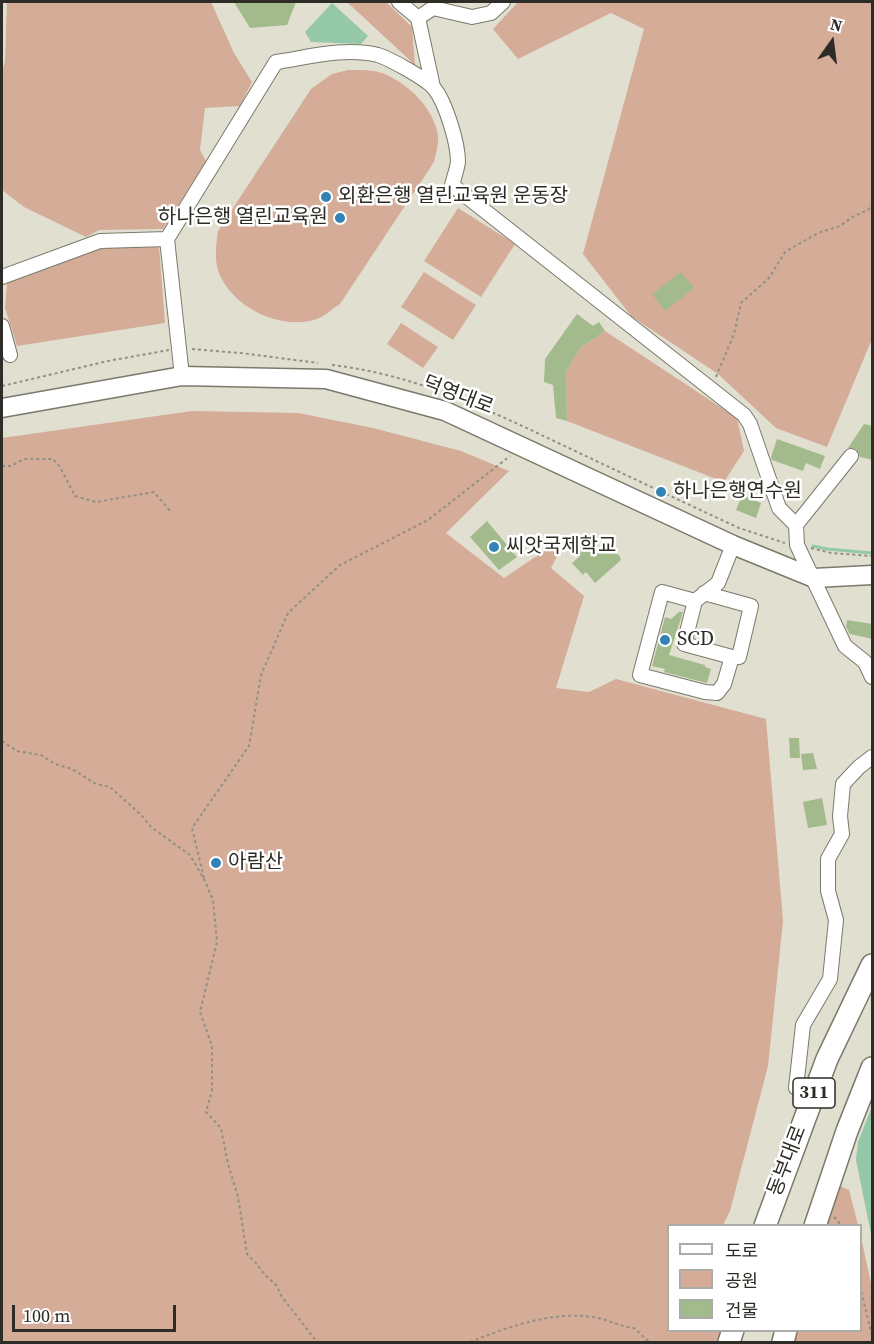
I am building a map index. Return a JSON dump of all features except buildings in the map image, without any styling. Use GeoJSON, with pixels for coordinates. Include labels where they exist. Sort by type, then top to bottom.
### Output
{"type":"FeatureCollection","features":[{"type":"Feature","properties":{"kind":"highway","name":"동부대로"},"geometry":{"type":"LineString","coordinates":[[766,1224],[827,1059],[873,966]]}},
{"type":"Feature","properties":{"kind":"highway","name":"311"},"geometry":{"type":"LineString","coordinates":[[816,1224],[847,1131],[873,1068]]}},
{"type":"Feature","properties":{"kind":"main road","name":"덕영대로"},"geometry":{"type":"LineString","coordinates":[[2,408],[182,376],[326,379],[445,411],[733,544],[814,578],[873,575]]}},
{"type":"Feature","properties":{"kind":"street"},"geometry":{"type":"LineString","coordinates":[[399,2],[418,18],[433,87],[447,113],[458,163],[452,184],[744,415],[750,424],[779,508],[796,525]]}},
{"type":"Feature","properties":{"kind":"street"},"geometry":{"type":"LineString","coordinates":[[418,18],[433,8],[472,16],[491,13],[503,2]]}},
{"type":"Feature","properties":{"kind":"street"},"geometry":{"type":"LineString","coordinates":[[182,376],[166,239],[276,62],[339,52],[377,55],[403,67],[433,87]]}},
{"type":"Feature","properties":{"kind":"street"},"geometry":{"type":"LineString","coordinates":[[2,277],[100,241],[166,239]]}},
{"type":"Feature","properties":{"kind":"street"},"geometry":{"type":"LineString","coordinates":[[2,326],[10,355]]}},
{"type":"Feature","properties":{"kind":"street"},"geometry":{"type":"LineString","coordinates":[[851,456],[796,525],[797,545],[845,646],[865,662],[873,677]]}},
{"type":"Feature","properties":{"kind":"street"},"geometry":{"type":"LineString","coordinates":[[732,657],[724,684],[717,693],[640,675],[662,592],[700,597],[751,606],[739,657],[684,644],[700,597],[718,583],[733,544]]}},
{"type":"Feature","properties":{"kind":"street"},"geometry":{"type":"LineString","coordinates":[[796,1088],[803,1025],[830,978],[836,920],[828,891],[828,859],[842,834],[840,816],[843,784],[859,767],[873,757]]}},
{"type":"Feature","properties":{"kind":"path"},"geometry":{"type":"LineString","coordinates":[[711,388],[734,334],[741,303],[769,279],[785,252],[818,233],[840,226],[868,210],[873,204]]}},
{"type":"Feature","properties":{"kind":"path"},"geometry":{"type":"LineString","coordinates":[[204,881],[192,828],[249,746],[261,675],[288,613],[340,565],[428,520],[522,447]]}},
{"type":"Feature","properties":{"kind":"path"},"geometry":{"type":"LineString","coordinates":[[2,466],[11,466],[24,459],[53,459],[60,467],[75,496],[96,502],[154,492],[170,511]]}},
{"type":"Feature","properties":{"kind":"path"},"geometry":{"type":"LineString","coordinates":[[2,741],[17,751],[41,756],[55,764],[72,769],[96,784],[110,787],[151,827],[190,855],[204,881],[213,900],[217,942],[200,1012],[212,1046],[212,1090],[206,1112],[221,1128],[228,1164],[238,1197],[247,1254],[276,1285],[282,1297],[317,1342]]}},
{"type":"Feature","properties":{"kind":"path"},"geometry":{"type":"LineString","coordinates":[[862,1290],[873,1336]]}},
{"type":"Feature","properties":{"kind":"path"},"geometry":{"type":"LineString","coordinates":[[470,1342],[510,1326],[562,1316],[594,1317],[634,1328],[649,1342]]}},
{"type":"Feature","properties":{"kind":"green space"},"geometry":{"type":"Polygon","coordinates":[[[7,2],[211,2],[234,53],[252,82],[240,106],[205,108],[200,150],[206,161],[163,229],[99,230],[86,237],[24,207],[2,190],[2,72],[5,61],[7,2]]]}},
{"type":"Feature","properties":{"kind":"green space"},"geometry":{"type":"Polygon","coordinates":[[[347,2],[386,2],[412,27],[415,65],[347,2]]]}},
{"type":"Feature","properties":{"kind":"green space"},"geometry":{"type":"Polygon","coordinates":[[[518,2],[872,2],[872,339],[827,447],[776,428],[718,374],[631,316],[583,254],[644,29],[611,13],[518,59],[493,29],[518,2]]]}},
{"type":"Feature","properties":{"kind":"green space","name":"외환은행 열린교육원 운동장"},"geometry":{"type":"Polygon","coordinates":[[[348,70],[380,72],[403,84],[419,98],[431,115],[438,135],[434,162],[340,304],[317,319],[288,322],[274,319],[247,306],[226,286],[216,263],[218,231],[311,89],[332,74],[348,70]]]}},
{"type":"Feature","properties":{"kind":"green space"},"geometry":{"type":"Polygon","coordinates":[[[458,208],[515,244],[481,297],[424,261],[458,208]]]}},
{"type":"Feature","properties":{"kind":"green space"},"geometry":{"type":"Polygon","coordinates":[[[159,247],[165,323],[17,346],[5,308],[7,282],[103,248],[159,247]]]}},
{"type":"Feature","properties":{"kind":"green space"},"geometry":{"type":"Polygon","coordinates":[[[424,272],[476,305],[453,340],[401,307],[424,272]]]}},
{"type":"Feature","properties":{"kind":"green space"},"geometry":{"type":"Polygon","coordinates":[[[401,323],[438,347],[423,368],[387,344],[401,323]]]}},
{"type":"Feature","properties":{"kind":"green space"},"geometry":{"type":"Polygon","coordinates":[[[605,331],[737,418],[744,451],[724,482],[567,421],[566,372],[580,348],[605,331]]]}},
{"type":"Feature","properties":{"kind":"green space"},"geometry":{"type":"Polygon","coordinates":[[[192,411],[298,413],[373,428],[461,451],[509,471],[446,533],[504,578],[568,535],[551,568],[584,596],[556,688],[589,692],[616,679],[766,719],[783,921],[768,1066],[730,1211],[724,1224],[667,1224],[667,1332],[720,1332],[722,1342],[2,1342],[2,438],[192,411]]]}},
{"type":"Feature","properties":{"kind":"green space"},"geometry":{"type":"Polygon","coordinates":[[[838,1185],[849,1190],[858,1224],[825,1224],[838,1185]]]}},
{"type":"Feature","properties":{"kind":"green space"},"geometry":{"type":"Polygon","coordinates":[[[862,1242],[872,1288],[872,1342],[793,1342],[795,1332],[862,1332],[862,1242]]]}},
{"type":"Feature","properties":{"kind":"shaded area"},"geometry":{"type":"Polygon","coordinates":[[[332,3],[368,36],[361,44],[311,42],[305,32],[332,3]]]}},
{"type":"Feature","properties":{"kind":"shaded area"},"geometry":{"type":"Polygon","coordinates":[[[872,1106],[872,1239],[856,1160],[858,1142],[872,1106]]]}},
{"type":"Feature","properties":{"kind":"waterway"},"geometry":{"type":"LineString","coordinates":[[813,546],[872,553]]}},
{"type":"Feature","properties":{"kind":"place","name":"외환은행 열린교육원 운동장"},"geometry":{"type":"Point","coordinates":[326,197]}},
{"type":"Feature","properties":{"kind":"place","name":"하나은행 열린교육원"},"geometry":{"type":"Point","coordinates":[340,218]}},
{"type":"Feature","properties":{"kind":"place","name":"하나은행연수원"},"geometry":{"type":"Point","coordinates":[661,492]}},
{"type":"Feature","properties":{"kind":"place","name":"씨앗국제학교"},"geometry":{"type":"Point","coordinates":[494,547]}},
{"type":"Feature","properties":{"kind":"place","name":"SCD"},"geometry":{"type":"Point","coordinates":[665,640]}},
{"type":"Feature","properties":{"kind":"place","name":"아람산"},"geometry":{"type":"Point","coordinates":[216,863]}}]}
